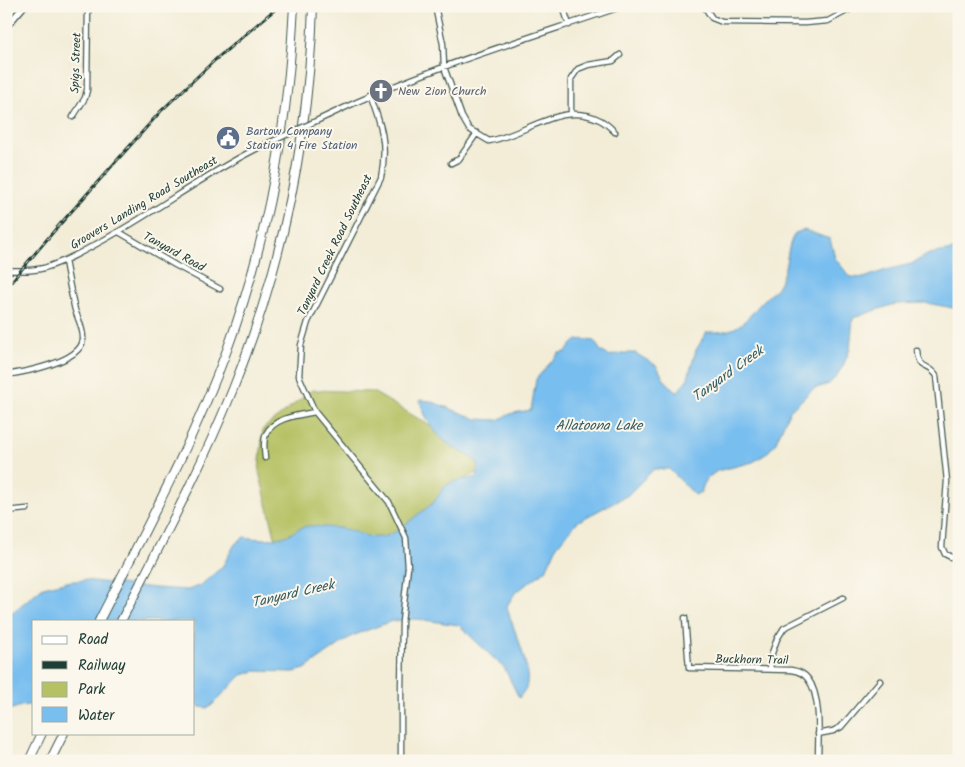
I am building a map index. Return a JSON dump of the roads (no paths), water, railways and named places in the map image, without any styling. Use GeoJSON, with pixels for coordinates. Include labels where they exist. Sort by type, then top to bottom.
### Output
{"type":"FeatureCollection","features":[{"type":"Feature","properties":{"kind":"highway"},"geometry":{"type":"LineString","coordinates":[[100,620],[188,444],[215,382],[238,318],[264,227],[281,142],[290,71],[294,6]]}},
{"type":"Feature","properties":{"kind":"highway"},"geometry":{"type":"LineString","coordinates":[[121,620],[215,431],[245,357],[268,289],[286,218],[298,157],[307,91],[313,6]]}},
{"type":"Feature","properties":{"kind":"highway"},"geometry":{"type":"LineString","coordinates":[[29,761],[42,734]]}},
{"type":"Feature","properties":{"kind":"highway"},"geometry":{"type":"LineString","coordinates":[[50,761],[64,734]]}},
{"type":"Feature","properties":{"kind":"street"},"geometry":{"type":"LineString","coordinates":[[6,27],[24,6]]}},
{"type":"Feature","properties":{"kind":"street","name":"Spigs Street"},"geometry":{"type":"LineString","coordinates":[[73,117],[85,98],[87,90],[88,6]]}},
{"type":"Feature","properties":{"kind":"street"},"geometry":{"type":"LineString","coordinates":[[435,6],[443,44],[444,67],[462,117],[469,129],[489,141],[500,139],[550,118],[571,114],[584,114],[601,121],[615,132]]}},
{"type":"Feature","properties":{"kind":"street"},"geometry":{"type":"LineString","coordinates":[[563,6],[569,25]]}},
{"type":"Feature","properties":{"kind":"street","name":"Groovers Landing Road Southeast"},"geometry":{"type":"LineString","coordinates":[[6,270],[21,271],[42,268],[66,260],[119,232],[218,170],[258,148],[370,95],[444,67],[621,6]]}},
{"type":"Feature","properties":{"kind":"street"},"geometry":{"type":"LineString","coordinates":[[704,6],[712,18],[722,22],[805,23],[828,21],[856,6]]}},
{"type":"Feature","properties":{"kind":"street"},"geometry":{"type":"LineString","coordinates":[[571,114],[571,79],[578,69],[613,61],[620,55]]}},
{"type":"Feature","properties":{"kind":"street","name":"Tanyard Creek Road Southeast"},"geometry":{"type":"LineString","coordinates":[[370,95],[382,126],[385,144],[385,160],[381,177],[308,322],[301,345],[299,376],[316,412],[389,502],[406,538],[408,566],[402,622],[402,761]]}},
{"type":"Feature","properties":{"kind":"street"},"geometry":{"type":"LineString","coordinates":[[451,163],[459,159],[477,134]]}},
{"type":"Feature","properties":{"kind":"street","name":"Tanyard Road"},"geometry":{"type":"LineString","coordinates":[[119,232],[220,289]]}},
{"type":"Feature","properties":{"kind":"street"},"geometry":{"type":"LineString","coordinates":[[6,375],[22,373],[71,357],[80,349],[83,339],[71,292],[66,260]]}},
{"type":"Feature","properties":{"kind":"street"},"geometry":{"type":"LineString","coordinates":[[916,350],[917,360],[920,364],[932,370],[936,376],[947,481],[942,547],[945,554],[951,557],[959,557]]}},
{"type":"Feature","properties":{"kind":"street"},"geometry":{"type":"LineString","coordinates":[[265,458],[265,435],[269,430],[277,423],[291,417],[316,412]]}},
{"type":"Feature","properties":{"kind":"street"},"geometry":{"type":"LineString","coordinates":[[6,511],[27,509]]}},
{"type":"Feature","properties":{"kind":"street"},"geometry":{"type":"LineString","coordinates":[[770,669],[772,653],[777,639],[784,628],[843,598]]}},
{"type":"Feature","properties":{"kind":"street","name":"Buckhorn Trail"},"geometry":{"type":"LineString","coordinates":[[685,618],[688,668],[797,671],[810,680],[817,711],[818,761]]}},
{"type":"Feature","properties":{"kind":"street"},"geometry":{"type":"LineString","coordinates":[[818,734],[841,727],[880,682]]}},
{"type":"Feature","properties":{"kind":"water","name":"Allatoona Lake"},"geometry":{"type":"Polygon","coordinates":[[[804,230],[830,239],[835,258],[850,277],[864,278],[911,264],[929,254],[959,249],[959,309],[926,303],[895,304],[853,318],[850,349],[836,377],[829,384],[813,389],[789,412],[775,444],[766,454],[753,462],[717,471],[706,479],[701,492],[695,495],[669,469],[654,469],[628,495],[577,522],[557,546],[546,570],[515,593],[507,606],[527,670],[526,688],[519,698],[505,669],[459,625],[417,619],[392,621],[352,636],[305,669],[294,672],[255,671],[242,675],[209,708],[200,707],[195,703],[195,620],[32,620],[32,704],[6,711],[6,615],[14,611],[43,587],[84,580],[188,590],[201,585],[222,567],[235,544],[244,537],[277,538],[308,526],[347,529],[372,537],[391,534],[432,504],[446,485],[451,482],[477,477],[479,465],[472,458],[442,439],[426,418],[420,400],[430,401],[477,419],[497,420],[513,413],[531,410],[536,379],[559,353],[566,352],[572,344],[580,339],[594,341],[601,351],[609,356],[621,353],[635,353],[657,366],[663,378],[677,393],[688,378],[696,350],[707,332],[726,331],[739,325],[777,287],[783,274],[789,248],[795,233],[804,230]]]}},
{"type":"Feature","properties":{"kind":"railway"},"geometry":{"type":"LineString","coordinates":[[6,288],[161,111],[215,60],[279,6]]}},
{"type":"Feature","properties":{"kind":"place","name":"New Zion Church"},"geometry":{"type":"Point","coordinates":[381,91]}},
{"type":"Feature","properties":{"kind":"place","name":"Bartow Company Station 4 Fire Station"},"geometry":{"type":"Point","coordinates":[228,138]}},
{"type":"Feature","properties":{"kind":"water label","name":"Tanyard Creek"},"geometry":{"type":"Point","coordinates":[728,374]}},
{"type":"Feature","properties":{"kind":"water label","name":"Tanyard Creek"},"geometry":{"type":"Point","coordinates":[293,594]}}]}
